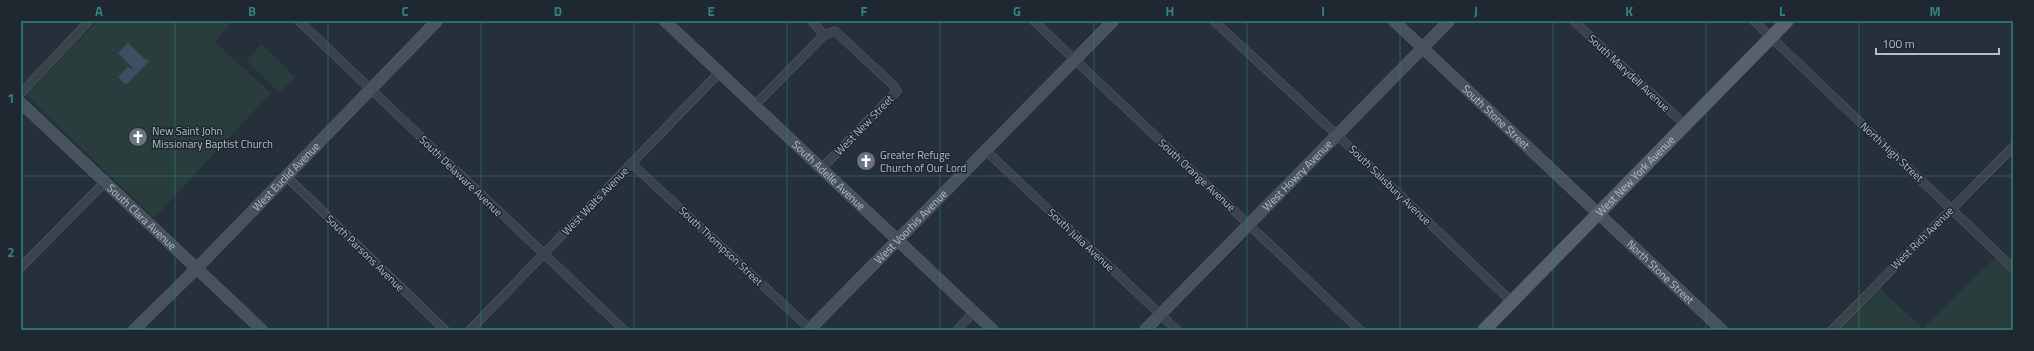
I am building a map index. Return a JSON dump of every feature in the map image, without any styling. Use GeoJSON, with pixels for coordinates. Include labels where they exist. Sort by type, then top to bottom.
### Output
{"type":"FeatureCollection","features":[{"type":"Feature","properties":{"kind":"main road","name":"West New York Avenue"},"geometry":{"type":"LineString","coordinates":[[1484,330],[1787,21]]}},
{"type":"Feature","properties":{"kind":"street"},"geometry":{"type":"LineString","coordinates":[[21,93],[88,21]]}},
{"type":"Feature","properties":{"kind":"street","name":"South Delaware Avenue"},"geometry":{"type":"LineString","coordinates":[[299,21],[624,330]]}},
{"type":"Feature","properties":{"kind":"street","name":"West Euclid Avenue"},"geometry":{"type":"LineString","coordinates":[[134,330],[196,269],[438,21]]}},
{"type":"Feature","properties":{"kind":"street","name":"South Adelle Avenue"},"geometry":{"type":"LineString","coordinates":[[665,21],[993,330]]}},
{"type":"Feature","properties":{"kind":"street"},"geometry":{"type":"LineString","coordinates":[[754,106],[824,34],[812,21]]}},
{"type":"Feature","properties":{"kind":"street","name":"South Orange Avenue"},"geometry":{"type":"LineString","coordinates":[[1034,21],[1360,330]]}},
{"type":"Feature","properties":{"kind":"street","name":"West Voorhis Avenue"},"geometry":{"type":"LineString","coordinates":[[809,329],[1113,21]]}},
{"type":"Feature","properties":{"kind":"street","name":"South Salisbury Avenue"},"geometry":{"type":"LineString","coordinates":[[1214,21],[1337,135],[1512,302]]}},
{"type":"Feature","properties":{"kind":"street","name":"South Stone Street"},"geometry":{"type":"LineString","coordinates":[[1394,21],[1599,213]]}},
{"type":"Feature","properties":{"kind":"street","name":"West Howry Avenue"},"geometry":{"type":"LineString","coordinates":[[1145,330],[1449,21]]}},
{"type":"Feature","properties":{"kind":"street","name":"South Marydell Avenue"},"geometry":{"type":"LineString","coordinates":[[1574,21],[1685,125]]}},
{"type":"Feature","properties":{"kind":"street","name":"North High Street"},"geometry":{"type":"LineString","coordinates":[[1754,21],[1952,208],[2013,268]]}},
{"type":"Feature","properties":{"kind":"street","name":"West New Street"},"geometry":{"type":"LineString","coordinates":[[822,168],[897,91],[893,85],[835,31],[824,34]]}},
{"type":"Feature","properties":{"kind":"street","name":"West Walts Avenue"},"geometry":{"type":"LineString","coordinates":[[470,330],[719,73]]}},
{"type":"Feature","properties":{"kind":"street","name":"South Clara Avenue"},"geometry":{"type":"LineString","coordinates":[[21,103],[262,330]]}},
{"type":"Feature","properties":{"kind":"street","name":"West Rich Avenue"},"geometry":{"type":"LineString","coordinates":[[1832,330],[2013,146]]}},
{"type":"Feature","properties":{"kind":"street","name":"South Julia Avenue"},"geometry":{"type":"LineString","coordinates":[[985,150],[1177,330]]}},
{"type":"Feature","properties":{"kind":"street","name":"South Thompson Street"},"geometry":{"type":"LineString","coordinates":[[631,163],[809,329]]}},
{"type":"Feature","properties":{"kind":"street","name":"South Parsons Avenue"},"geometry":{"type":"LineString","coordinates":[[286,176],[445,330]]}},
{"type":"Feature","properties":{"kind":"street"},"geometry":{"type":"LineString","coordinates":[[21,267],[105,182]]}},
{"type":"Feature","properties":{"kind":"street","name":"North Stone Street"},"geometry":{"type":"LineString","coordinates":[[1599,213],[1722,330]]}},
{"type":"Feature","properties":{"kind":"street"},"geometry":{"type":"LineString","coordinates":[[957,330],[974,312]]}},
{"type":"Feature","properties":{"kind":"green space"},"geometry":{"type":"Polygon","coordinates":[[[97,21],[233,21],[215,42],[271,93],[154,218],[26,95],[97,21]]]}},
{"type":"Feature","properties":{"kind":"green space"},"geometry":{"type":"Polygon","coordinates":[[[261,44],[295,77],[280,93],[246,61],[261,44]]]}},
{"type":"Feature","properties":{"kind":"green space"},"geometry":{"type":"Polygon","coordinates":[[[1999,254],[2013,268],[2013,330],[1832,330],[1876,285],[1923,329],[1999,254]]]}},
{"type":"Feature","properties":{"kind":"water"},"geometry":{"type":"Polygon","coordinates":[[[128,43],[149,61],[126,85],[118,77],[128,67],[132,70],[133,68],[118,53],[128,43]]]}},
{"type":"Feature","properties":{"kind":"place","name":"New Saint John Missionary Baptist Church"},"geometry":{"type":"Point","coordinates":[138,137]}},
{"type":"Feature","properties":{"kind":"place","name":"Greater Refuge Church of Our Lord"},"geometry":{"type":"Point","coordinates":[866,161]}}]}
